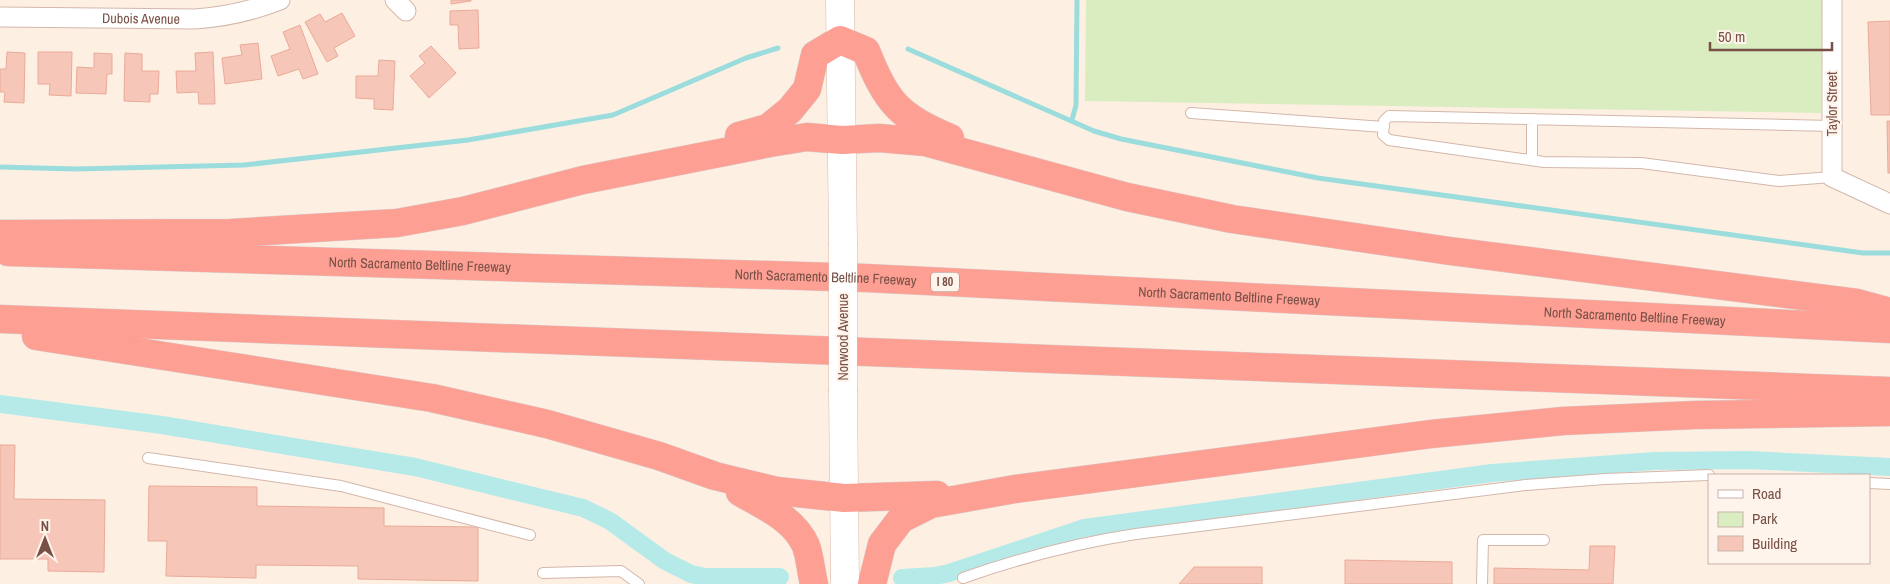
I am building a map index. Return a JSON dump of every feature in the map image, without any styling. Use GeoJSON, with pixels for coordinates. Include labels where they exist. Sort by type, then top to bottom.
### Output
{"type":"FeatureCollection","features":[{"type":"Feature","properties":{"kind":"highway"},"geometry":{"type":"LineString","coordinates":[[0,234],[231,233],[397,223],[463,211],[583,180],[768,128],[790,110],[807,89],[815,55],[840,40],[866,51],[880,84],[896,107],[911,118],[944,136],[1023,170]]}},
{"type":"Feature","properties":{"kind":"highway"},"geometry":{"type":"LineString","coordinates":[[583,180],[798,139],[842,140],[879,138],[925,142],[1127,197],[1232,219],[1497,258],[1857,303],[1890,312]]}},
{"type":"Feature","properties":{"kind":"highway","name":"North Sacramento Beltline Freeway"},"geometry":{"type":"LineString","coordinates":[[0,252],[866,278],[1890,328]]}},
{"type":"Feature","properties":{"kind":"highway"},"geometry":{"type":"LineString","coordinates":[[0,319],[1890,391]]}},
{"type":"Feature","properties":{"kind":"highway"},"geometry":{"type":"LineString","coordinates":[[0,330],[432,398],[547,424],[659,456],[715,476],[777,492],[844,498],[909,497],[1015,489]]}},
{"type":"Feature","properties":{"kind":"highway"},"geometry":{"type":"LineString","coordinates":[[872,584],[882,544],[901,519],[931,504],[1015,489],[1431,434],[1563,421],[1695,415],[1890,412]]}},
{"type":"Feature","properties":{"kind":"highway"},"geometry":{"type":"LineString","coordinates":[[715,476],[771,509],[792,527],[806,546],[814,584]]}},
{"type":"Feature","properties":{"kind":"main road","name":"Norwood Avenue"},"geometry":{"type":"LineString","coordinates":[[840,0],[845,584]]}},
{"type":"Feature","properties":{"kind":"street","name":"Dubois Avenue"},"geometry":{"type":"LineString","coordinates":[[0,17],[195,19],[220,17],[247,11],[280,0]]}},
{"type":"Feature","properties":{"kind":"street","name":"Taylor Street"},"geometry":{"type":"LineString","coordinates":[[1832,0],[1832,177]]}},
{"type":"Feature","properties":{"kind":"street"},"geometry":{"type":"LineString","coordinates":[[1832,177],[1890,204]]}},
{"type":"Feature","properties":{"kind":"lane"},"geometry":{"type":"LineString","coordinates":[[1191,113],[1384,127]]}},
{"type":"Feature","properties":{"kind":"lane"},"geometry":{"type":"LineString","coordinates":[[1832,126],[1389,116],[1385,118],[1384,127],[1384,139],[1532,160],[1641,163],[1779,181],[1832,177]]}},
{"type":"Feature","properties":{"kind":"lane"},"geometry":{"type":"LineString","coordinates":[[1532,119],[1532,160]]}},
{"type":"Feature","properties":{"kind":"lane"},"geometry":{"type":"LineString","coordinates":[[148,458],[341,486],[530,535]]}},
{"type":"Feature","properties":{"kind":"lane"},"geometry":{"type":"LineString","coordinates":[[963,578],[1019,558],[1082,543],[1136,534],[1526,485],[1708,475]]}},
{"type":"Feature","properties":{"kind":"lane"},"geometry":{"type":"LineString","coordinates":[[1870,483],[1890,484]]}},
{"type":"Feature","properties":{"kind":"lane"},"geometry":{"type":"LineString","coordinates":[[1482,584],[1483,540],[1544,540]]}},
{"type":"Feature","properties":{"kind":"lane"},"geometry":{"type":"LineString","coordinates":[[543,573],[621,571],[639,584]]}},
{"type":"Feature","properties":{"kind":"green space"},"geometry":{"type":"Polygon","coordinates":[[[1086,0],[1822,0],[1821,113],[1085,101],[1086,0]]]}},
{"type":"Feature","properties":{"kind":"building"},"geometry":{"type":"Polygon","coordinates":[[[451,0],[471,0],[471,1],[451,4],[451,0]]]}},
{"type":"Feature","properties":{"kind":"building"},"geometry":{"type":"Polygon","coordinates":[[[478,10],[479,48],[459,49],[458,25],[450,25],[450,11],[478,10]]]}},
{"type":"Feature","properties":{"kind":"building"},"geometry":{"type":"Polygon","coordinates":[[[342,13],[355,36],[334,48],[338,56],[327,62],[305,22],[320,14],[325,22],[342,13]]]}},
{"type":"Feature","properties":{"kind":"building"},"geometry":{"type":"Polygon","coordinates":[[[1890,21],[1890,115],[1871,115],[1868,22],[1890,21]]]}},
{"type":"Feature","properties":{"kind":"building"},"geometry":{"type":"Polygon","coordinates":[[[300,25],[318,74],[303,79],[299,69],[278,76],[271,56],[290,49],[283,32],[300,25]]]}},
{"type":"Feature","properties":{"kind":"building"},"geometry":{"type":"Polygon","coordinates":[[[258,43],[262,79],[225,84],[222,58],[242,55],[240,45],[258,43]]]}},
{"type":"Feature","properties":{"kind":"building"},"geometry":{"type":"Polygon","coordinates":[[[431,46],[456,73],[429,98],[410,76],[425,63],[419,56],[431,46]]]}},
{"type":"Feature","properties":{"kind":"building"},"geometry":{"type":"Polygon","coordinates":[[[7,52],[25,53],[24,103],[4,102],[5,92],[0,92],[0,69],[6,69],[7,52]]]}},
{"type":"Feature","properties":{"kind":"building"},"geometry":{"type":"Polygon","coordinates":[[[38,52],[72,52],[71,96],[49,95],[50,84],[38,84],[38,52]]]}},
{"type":"Feature","properties":{"kind":"building"},"geometry":{"type":"Polygon","coordinates":[[[213,52],[215,104],[199,104],[198,92],[177,93],[176,71],[196,71],[195,53],[213,52]]]}},
{"type":"Feature","properties":{"kind":"building"},"geometry":{"type":"Polygon","coordinates":[[[94,53],[112,54],[112,74],[107,74],[106,94],[76,93],[77,67],[94,68],[94,53]]]}},
{"type":"Feature","properties":{"kind":"building"},"geometry":{"type":"Polygon","coordinates":[[[125,53],[142,54],[142,71],[159,71],[158,94],[150,94],[150,102],[124,101],[125,53]]]}},
{"type":"Feature","properties":{"kind":"building"},"geometry":{"type":"Polygon","coordinates":[[[379,60],[395,61],[393,110],[374,109],[374,99],[356,98],[356,76],[378,76],[379,60]]]}},
{"type":"Feature","properties":{"kind":"building"},"geometry":{"type":"Polygon","coordinates":[[[1887,121],[1890,121],[1890,173],[1888,173],[1887,121]]]}},
{"type":"Feature","properties":{"kind":"building"},"geometry":{"type":"Polygon","coordinates":[[[0,445],[15,445],[14,499],[105,500],[104,572],[48,571],[48,559],[0,559],[0,445]]]}},
{"type":"Feature","properties":{"kind":"building"},"geometry":{"type":"Polygon","coordinates":[[[149,486],[257,487],[257,506],[384,508],[384,526],[478,527],[478,581],[358,579],[358,566],[256,565],[256,578],[166,576],[167,541],[148,541],[149,486]]]}},
{"type":"Feature","properties":{"kind":"building"},"geometry":{"type":"Polygon","coordinates":[[[1590,546],[1615,546],[1613,584],[1494,584],[1494,568],[1589,570],[1590,546]]]}},
{"type":"Feature","properties":{"kind":"building"},"geometry":{"type":"Polygon","coordinates":[[[1345,560],[1452,562],[1452,584],[1345,584],[1345,560]]]}},
{"type":"Feature","properties":{"kind":"building"},"geometry":{"type":"Polygon","coordinates":[[[1194,567],[1262,567],[1262,584],[1179,584],[1194,567]]]}},
{"type":"Feature","properties":{"kind":"waterway"},"geometry":{"type":"LineString","coordinates":[[1072,120],[1076,105],[1077,0]]}},
{"type":"Feature","properties":{"kind":"waterway"},"geometry":{"type":"LineString","coordinates":[[0,167],[76,169],[244,165],[468,140],[613,115],[746,58],[778,48]]}},
{"type":"Feature","properties":{"kind":"waterway"},"geometry":{"type":"LineString","coordinates":[[908,49],[1094,131],[1121,139],[1318,178],[1863,253],[1890,253]]}},
{"type":"Feature","properties":{"kind":"waterway"},"geometry":{"type":"LineString","coordinates":[[0,404],[162,425],[415,467],[583,508],[610,521],[665,561],[691,574],[705,577],[780,577]]}},
{"type":"Feature","properties":{"kind":"waterway"},"geometry":{"type":"LineString","coordinates":[[902,578],[935,576],[949,573],[1084,528],[1492,473],[1655,461],[1748,460],[1890,467]]}}]}
